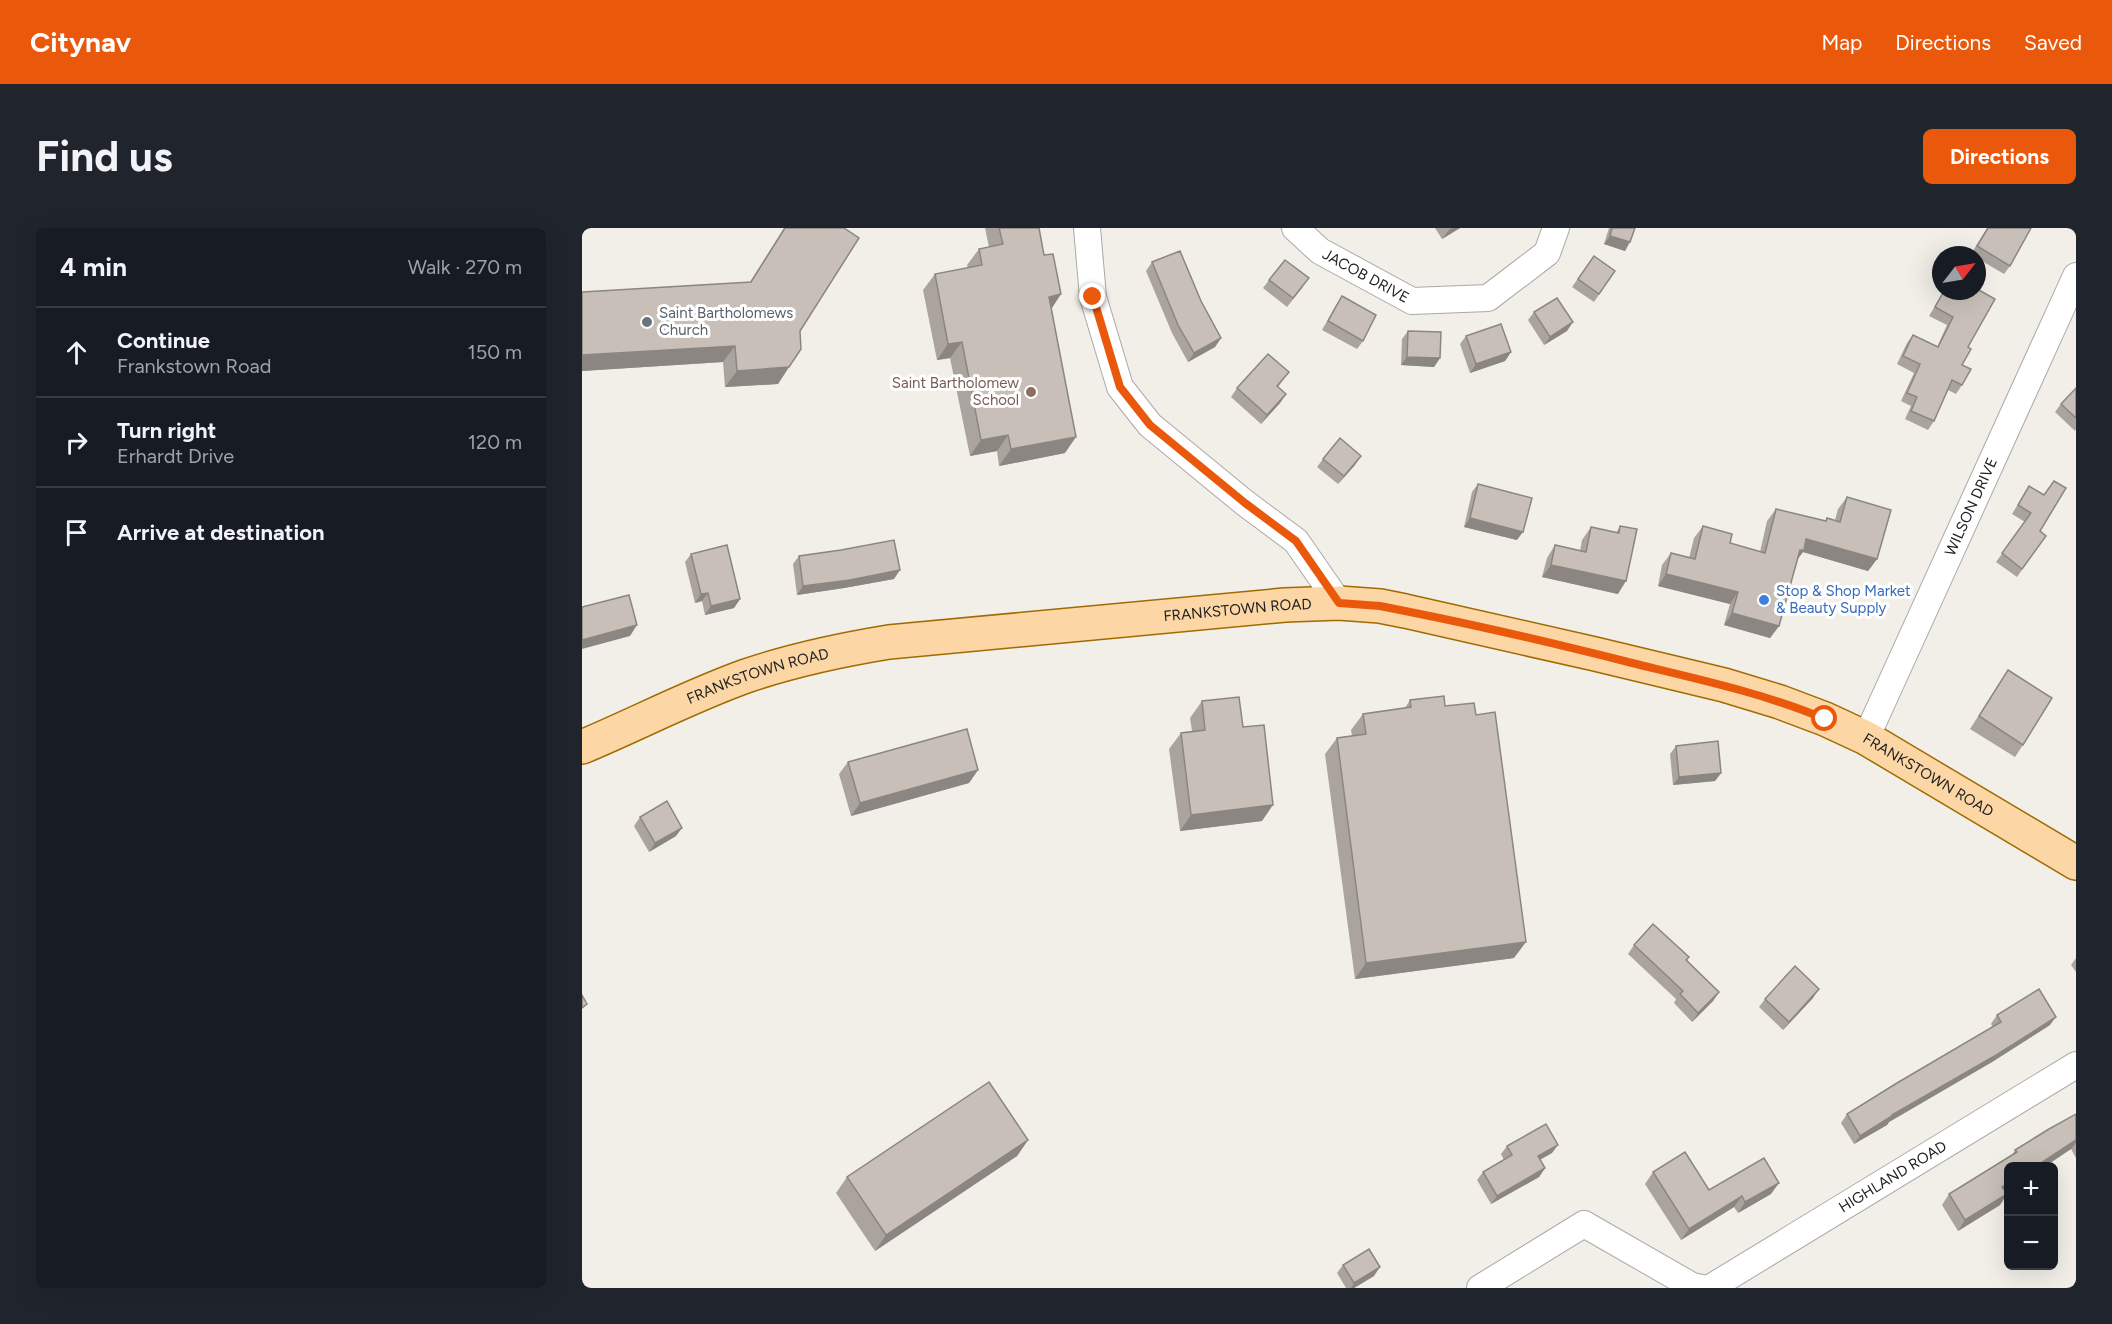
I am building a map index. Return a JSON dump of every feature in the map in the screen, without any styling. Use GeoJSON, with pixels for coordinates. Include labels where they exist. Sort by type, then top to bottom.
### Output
{"type":"FeatureCollection","features":[{"type":"Feature","properties":{"kind":"main road","name":"FRANKSTOWN ROAD"},"geometry":{"type":"LineString","coordinates":[[582,747],[684,701],[745,677],[800,659],[848,649],[889,642],[1285,605],[1339,603],[1380,606],[1725,685],[1780,702],[1866,738],[2076,863]]}},
{"type":"Feature","properties":{"kind":"street"},"geometry":{"type":"LineString","coordinates":[[1087,228],[1093,297],[1120,387],[1150,425],[1245,503],[1296,541],[1339,603]]}},
{"type":"Feature","properties":{"kind":"street","name":"JACOB DRIVE"},"geometry":{"type":"LineString","coordinates":[[1295,228],[1320,252],[1412,302],[1488,298],[1547,253],[1556,228]]}},
{"type":"Feature","properties":{"kind":"street","name":"WILSON DRIVE"},"geometry":{"type":"LineString","coordinates":[[1866,738],[2076,276]]}},
{"type":"Feature","properties":{"kind":"street","name":"HIGHLAND ROAD"},"geometry":{"type":"LineString","coordinates":[[1710,1288],[2076,1065]]}},
{"type":"Feature","properties":{"kind":"street"},"geometry":{"type":"LineString","coordinates":[[1480,1288],[1584,1224],[1692,1286],[1702,1288]]}},
{"type":"Feature","properties":{"kind":"building"},"geometry":{"type":"Polygon","coordinates":[[[785,228],[844,228],[859,238],[800,331],[801,349],[789,367],[737,371],[735,346],[582,355],[582,292],[751,282],[785,228]]]}},
{"type":"Feature","properties":{"kind":"building"},"geometry":{"type":"Polygon","coordinates":[[[999,228],[1039,228],[1044,255],[1053,254],[1061,294],[1049,297],[1076,437],[1011,449],[1008,435],[981,440],[962,342],[948,344],[935,274],[982,265],[979,249],[1003,244],[999,228]]]}},
{"type":"Feature","properties":{"kind":"building"},"geometry":{"type":"Polygon","coordinates":[[[1612,228],[1635,228],[1630,242],[1610,236],[1612,228]]]}},
{"type":"Feature","properties":{"kind":"building"},"geometry":{"type":"Polygon","coordinates":[[[1988,228],[2031,228],[2010,266],[1986,251],[1986,246],[1977,246],[1988,228]]]}},
{"type":"Feature","properties":{"kind":"building"},"geometry":{"type":"Polygon","coordinates":[[[1180,251],[1201,301],[1221,338],[1194,353],[1178,325],[1152,262],[1180,251]]]}},
{"type":"Feature","properties":{"kind":"building"},"geometry":{"type":"Polygon","coordinates":[[[1594,256],[1615,271],[1599,294],[1578,279],[1594,256]]]}},
{"type":"Feature","properties":{"kind":"building"},"geometry":{"type":"Polygon","coordinates":[[[1285,260],[1309,278],[1293,298],[1269,280],[1285,260]]]}},
{"type":"Feature","properties":{"kind":"building"},"geometry":{"type":"Polygon","coordinates":[[[1986,294],[1995,299],[1968,347],[1971,349],[1962,365],[1971,369],[1962,385],[1952,380],[1934,421],[1911,411],[1917,397],[1907,393],[1920,364],[1903,356],[1913,335],[1938,347],[1953,317],[1935,307],[1939,300],[1986,300],[1986,294]]]}},
{"type":"Feature","properties":{"kind":"building"},"geometry":{"type":"Polygon","coordinates":[[[1342,296],[1376,315],[1363,341],[1328,321],[1342,296]]]}},
{"type":"Feature","properties":{"kind":"building"},"geometry":{"type":"Polygon","coordinates":[[[1557,298],[1573,322],[1550,337],[1534,312],[1557,298]]]}},
{"type":"Feature","properties":{"kind":"building"},"geometry":{"type":"Polygon","coordinates":[[[1501,324],[1511,352],[1476,364],[1466,336],[1501,324]]]}},
{"type":"Feature","properties":{"kind":"building"},"geometry":{"type":"Polygon","coordinates":[[[1408,331],[1441,332],[1440,358],[1407,357],[1408,331]]]}},
{"type":"Feature","properties":{"kind":"building"},"geometry":{"type":"Polygon","coordinates":[[[1268,354],[1289,372],[1277,386],[1286,394],[1267,415],[1237,388],[1268,354]]]}},
{"type":"Feature","properties":{"kind":"building"},"geometry":{"type":"Polygon","coordinates":[[[2076,388],[2076,418],[2061,404],[2076,388]]]}},
{"type":"Feature","properties":{"kind":"building"},"geometry":{"type":"Polygon","coordinates":[[[1340,438],[1361,456],[1344,476],[1323,459],[1340,438]]]}},
{"type":"Feature","properties":{"kind":"building"},"geometry":{"type":"Polygon","coordinates":[[[2054,481],[2066,488],[2040,531],[2046,536],[2022,569],[2002,553],[2031,513],[2018,505],[2029,486],[2044,495],[2054,481]]]}},
{"type":"Feature","properties":{"kind":"building"},"geometry":{"type":"Polygon","coordinates":[[[1478,484],[1532,498],[1523,532],[1470,518],[1478,484]]]}},
{"type":"Feature","properties":{"kind":"building"},"geometry":{"type":"Polygon","coordinates":[[[1847,497],[1891,510],[1877,559],[1806,539],[1804,550],[1800,550],[1779,626],[1732,613],[1738,592],[1666,574],[1671,553],[1695,559],[1703,526],[1732,534],[1730,543],[1765,553],[1776,509],[1826,521],[1827,518],[1840,522],[1847,497]]]}},
{"type":"Feature","properties":{"kind":"building"},"geometry":{"type":"Polygon","coordinates":[[[1620,526],[1637,529],[1626,581],[1551,565],[1555,545],[1586,552],[1591,527],[1619,533],[1620,526]]]}},
{"type":"Feature","properties":{"kind":"building"},"geometry":{"type":"Polygon","coordinates":[[[894,540],[900,570],[803,586],[799,556],[894,540]]]}},
{"type":"Feature","properties":{"kind":"building"},"geometry":{"type":"Polygon","coordinates":[[[727,545],[740,599],[711,606],[708,593],[701,594],[691,554],[727,545]]]}},
{"type":"Feature","properties":{"kind":"building"},"geometry":{"type":"Polygon","coordinates":[[[629,595],[637,625],[582,640],[582,607],[629,595]]]}},
{"type":"Feature","properties":{"kind":"building"},"geometry":{"type":"Polygon","coordinates":[[[2008,670],[2052,698],[2023,745],[1979,716],[2008,670]]]}},
{"type":"Feature","properties":{"kind":"building"},"geometry":{"type":"Polygon","coordinates":[[[1444,696],[1445,706],[1474,703],[1476,715],[1495,712],[1526,942],[1366,963],[1337,738],[1366,734],[1363,714],[1411,707],[1410,700],[1444,696]]]}},
{"type":"Feature","properties":{"kind":"building"},"geometry":{"type":"Polygon","coordinates":[[[1239,697],[1243,727],[1264,725],[1273,805],[1191,815],[1181,733],[1205,730],[1202,701],[1239,697]]]}},
{"type":"Feature","properties":{"kind":"building"},"geometry":{"type":"Polygon","coordinates":[[[967,729],[978,770],[860,803],[848,762],[967,729]]]}},
{"type":"Feature","properties":{"kind":"building"},"geometry":{"type":"Polygon","coordinates":[[[1718,741],[1721,773],[1679,777],[1676,746],[1718,741]]]}},
{"type":"Feature","properties":{"kind":"building"},"geometry":{"type":"Polygon","coordinates":[[[667,801],[682,828],[655,843],[640,817],[667,801]]]}},
{"type":"Feature","properties":{"kind":"building"},"geometry":{"type":"Polygon","coordinates":[[[1653,924],[1689,957],[1686,960],[1719,992],[1698,1013],[1680,994],[1683,991],[1634,945],[1653,924]]]}},
{"type":"Feature","properties":{"kind":"building"},"geometry":{"type":"Polygon","coordinates":[[[1795,966],[1819,989],[1789,1022],[1765,999],[1795,966]]]}},
{"type":"Feature","properties":{"kind":"building"},"geometry":{"type":"Polygon","coordinates":[[[2039,989],[2056,1017],[1860,1136],[1847,1114],[2001,1022],[1997,1015],[2039,989]]]}},
{"type":"Feature","properties":{"kind":"building"},"geometry":{"type":"Polygon","coordinates":[[[582,995],[587,1004],[582,1008],[582,995]]]}},
{"type":"Feature","properties":{"kind":"building"},"geometry":{"type":"Polygon","coordinates":[[[989,1082],[1028,1140],[886,1235],[847,1177],[989,1082]]]}},
{"type":"Feature","properties":{"kind":"building"},"geometry":{"type":"Polygon","coordinates":[[[2076,1114],[2076,1140],[2043,1162],[2004,1162],[2004,1186],[2002,1187],[2004,1196],[1965,1220],[1949,1194],[2017,1152],[2015,1150],[2076,1114]]]}},
{"type":"Feature","properties":{"kind":"building"},"geometry":{"type":"Polygon","coordinates":[[[1546,1124],[1558,1145],[1538,1156],[1545,1168],[1497,1196],[1483,1172],[1512,1155],[1507,1146],[1546,1124]]]}},
{"type":"Feature","properties":{"kind":"building"},"geometry":{"type":"Polygon","coordinates":[[[1685,1152],[1709,1190],[1764,1158],[1779,1183],[1745,1202],[1742,1196],[1689,1229],[1653,1172],[1685,1152]]]}},
{"type":"Feature","properties":{"kind":"building"},"geometry":{"type":"Polygon","coordinates":[[[1369,1249],[1380,1267],[1354,1283],[1343,1265],[1369,1249]]]}},
{"type":"Feature","properties":{"kind":"place","name":"Saint Bartholomews Church"},"geometry":{"type":"Point","coordinates":[647,322]}},
{"type":"Feature","properties":{"kind":"place","name":"Saint Bartholomew School"},"geometry":{"type":"Point","coordinates":[1031,392]}},
{"type":"Feature","properties":{"kind":"place","name":"Stop & Shop Market & Beauty Supply"},"geometry":{"type":"Point","coordinates":[1764,600]}},
{"type":"Feature","properties":{"kind":"route"},"geometry":{"type":"LineString","coordinates":[[1093,297],[1120,387],[1150,425],[1245,503],[1296,541],[1339,603],[1380,606],[1427,615],[1725,685],[1769,698],[1825,719]]}}]}
